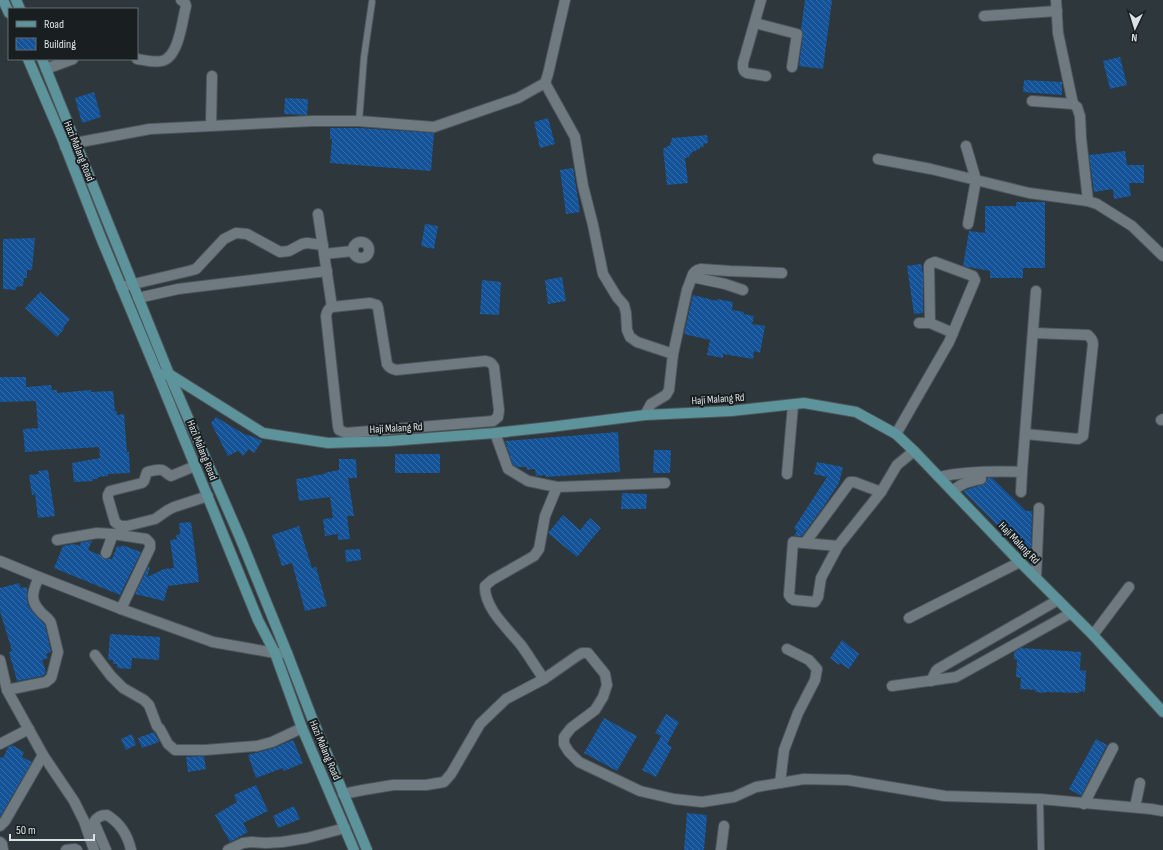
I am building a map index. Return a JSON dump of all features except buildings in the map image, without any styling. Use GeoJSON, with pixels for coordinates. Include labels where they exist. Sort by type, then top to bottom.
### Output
{"type":"FeatureCollection","features":[{"type":"Feature","properties":{"kind":"main road"},"geometry":{"type":"LineString","coordinates":[[3,0],[8,11]]}},
{"type":"Feature","properties":{"kind":"main road","name":"Hazi Malang Road"},"geometry":{"type":"LineString","coordinates":[[28,60],[258,620],[275,653],[302,728],[354,850]]}},
{"type":"Feature","properties":{"kind":"main road","name":"Hazi Malang Road"},"geometry":{"type":"LineString","coordinates":[[44,64],[169,374],[259,585],[367,850]]}},
{"type":"Feature","properties":{"kind":"main road"},"geometry":{"type":"LineString","coordinates":[[158,375],[169,374]]}},
{"type":"Feature","properties":{"kind":"main road","name":"Haji Malang Rd"},"geometry":{"type":"LineString","coordinates":[[169,374],[262,433],[328,443],[389,441],[495,433],[550,428],[644,415],[731,411],[804,404],[856,412],[896,434],[914,451],[1020,562],[1093,635],[1163,712]]}},
{"type":"Feature","properties":{"kind":"main road"},"geometry":{"type":"LineString","coordinates":[[166,394],[176,390]]}},
{"type":"Feature","properties":{"kind":"main road"},"geometry":{"type":"LineString","coordinates":[[246,590],[259,585]]}},
{"type":"Feature","properties":{"kind":"street"},"geometry":{"type":"LineString","coordinates":[[138,59],[152,62],[162,61],[170,56],[176,48],[186,6],[181,0]]}},
{"type":"Feature","properties":{"kind":"street"},"geometry":{"type":"LineString","coordinates":[[65,147],[75,143],[150,129],[312,121],[359,121],[434,127],[518,98],[545,83],[566,0]]}},
{"type":"Feature","properties":{"kind":"street"},"geometry":{"type":"LineString","coordinates":[[761,0],[743,63],[743,69],[744,72],[747,73],[766,76]]}},
{"type":"Feature","properties":{"kind":"street"},"geometry":{"type":"LineString","coordinates":[[1056,0],[1058,33],[1073,104],[1077,107],[1080,116],[1088,201]]}},
{"type":"Feature","properties":{"kind":"street"},"geometry":{"type":"LineString","coordinates":[[984,16],[1057,11]]}},
{"type":"Feature","properties":{"kind":"street"},"geometry":{"type":"LineString","coordinates":[[755,23],[797,34],[792,67]]}},
{"type":"Feature","properties":{"kind":"street"},"geometry":{"type":"LineString","coordinates":[[44,64],[68,60]]}},
{"type":"Feature","properties":{"kind":"street"},"geometry":{"type":"LineString","coordinates":[[211,126],[212,76]]}},
{"type":"Feature","properties":{"kind":"street"},"geometry":{"type":"LineString","coordinates":[[545,83],[575,137],[583,186],[603,274],[617,297],[624,305],[626,313],[626,330],[630,337],[637,342],[673,354]]}},
{"type":"Feature","properties":{"kind":"street"},"geometry":{"type":"LineString","coordinates":[[1032,102],[1073,104]]}},
{"type":"Feature","properties":{"kind":"street"},"geometry":{"type":"LineString","coordinates":[[966,146],[976,180],[968,224]]}},
{"type":"Feature","properties":{"kind":"street"},"geometry":{"type":"LineString","coordinates":[[878,159],[931,169],[1029,193],[1088,201],[1097,204],[1132,226],[1163,256]]}},
{"type":"Feature","properties":{"kind":"street"},"geometry":{"type":"LineString","coordinates":[[318,214],[332,307]]}},
{"type":"Feature","properties":{"kind":"street"},"geometry":{"type":"LineString","coordinates":[[121,287],[132,283],[196,269],[224,239],[236,233],[247,234],[280,252],[289,251],[307,243],[323,250],[352,251]]}},
{"type":"Feature","properties":{"kind":"street"},"geometry":{"type":"LineString","coordinates":[[896,434],[935,368],[953,333],[975,280],[973,276],[935,262],[930,264],[930,323]]}},
{"type":"Feature","properties":{"kind":"street"},"geometry":{"type":"LineString","coordinates":[[644,415],[651,404],[666,395],[669,390],[673,354],[687,290],[693,273],[701,269],[782,273]]}},
{"type":"Feature","properties":{"kind":"street"},"geometry":{"type":"LineString","coordinates":[[138,298],[178,289],[327,271]]}},
{"type":"Feature","properties":{"kind":"street"},"geometry":{"type":"LineString","coordinates":[[692,277],[725,284],[743,290]]}},
{"type":"Feature","properties":{"kind":"street"},"geometry":{"type":"LineString","coordinates":[[1021,492],[1036,291]]}},
{"type":"Feature","properties":{"kind":"street"},"geometry":{"type":"LineString","coordinates":[[370,303],[377,305],[387,364],[388,367],[392,369],[396,370],[492,363],[494,367],[499,410],[498,417],[493,421],[346,433],[340,430],[338,426],[326,316],[328,309],[332,307],[370,303]]}},
{"type":"Feature","properties":{"kind":"street"},"geometry":{"type":"LineString","coordinates":[[918,323],[930,323],[953,333]]}},
{"type":"Feature","properties":{"kind":"street"},"geometry":{"type":"LineString","coordinates":[[1025,434],[1078,439],[1083,436],[1093,344],[1093,341],[1088,336],[1033,333]]}},
{"type":"Feature","properties":{"kind":"street"},"geometry":{"type":"LineString","coordinates":[[787,474],[793,405]]}},
{"type":"Feature","properties":{"kind":"street"},"geometry":{"type":"LineString","coordinates":[[495,433],[508,469],[528,481],[557,487],[665,483]]}},
{"type":"Feature","properties":{"kind":"street"},"geometry":{"type":"LineString","coordinates":[[838,546],[793,542],[789,595],[791,598],[794,600],[814,602],[817,600],[821,578],[838,546],[881,492],[897,465],[914,451]]}},
{"type":"Feature","properties":{"kind":"street"},"geometry":{"type":"LineString","coordinates":[[195,466],[171,476],[163,470],[147,472],[144,482],[110,491],[108,498],[115,522],[120,526],[127,526],[155,519],[174,507],[208,496]]}},
{"type":"Feature","properties":{"kind":"street"},"geometry":{"type":"LineString","coordinates":[[939,477],[955,473],[987,471],[1022,472]]}},
{"type":"Feature","properties":{"kind":"street"},"geometry":{"type":"LineString","coordinates":[[953,491],[966,482],[981,478]]}},
{"type":"Feature","properties":{"kind":"street"},"geometry":{"type":"LineString","coordinates":[[805,543],[850,482],[854,482],[881,492]]}},
{"type":"Feature","properties":{"kind":"street"},"geometry":{"type":"LineString","coordinates":[[544,679],[521,646],[494,612],[484,594],[485,586],[492,580],[534,556],[539,548],[545,516],[557,487]]}},
{"type":"Feature","properties":{"kind":"street"},"geometry":{"type":"LineString","coordinates":[[1036,578],[1039,508]]}},
{"type":"Feature","properties":{"kind":"street"},"geometry":{"type":"LineString","coordinates":[[57,540],[97,533],[146,539],[150,543],[148,553],[121,609]]}},
{"type":"Feature","properties":{"kind":"street"},"geometry":{"type":"LineString","coordinates":[[106,553],[113,534]]}},
{"type":"Feature","properties":{"kind":"street"},"geometry":{"type":"LineString","coordinates":[[0,561],[39,578],[213,642],[275,653],[287,653]]}},
{"type":"Feature","properties":{"kind":"street"},"geometry":{"type":"LineString","coordinates":[[909,618],[1020,562]]}},
{"type":"Feature","properties":{"kind":"street"},"geometry":{"type":"LineString","coordinates":[[7,690],[46,682],[52,675],[58,652],[50,620],[39,611],[34,604],[33,590],[39,578]]}},
{"type":"Feature","properties":{"kind":"street"},"geometry":{"type":"LineString","coordinates":[[1093,635],[1129,587]]}},
{"type":"Feature","properties":{"kind":"street"},"geometry":{"type":"LineString","coordinates":[[931,681],[938,669],[1058,600]]}},
{"type":"Feature","properties":{"kind":"street"},"geometry":{"type":"LineString","coordinates":[[892,686],[931,681],[961,675],[1071,613]]}},
{"type":"Feature","properties":{"kind":"street"},"geometry":{"type":"LineString","coordinates":[[780,783],[784,750],[798,713],[815,680],[817,669],[809,660],[787,649]]}},
{"type":"Feature","properties":{"kind":"street"},"geometry":{"type":"LineString","coordinates":[[343,794],[393,785],[426,785],[444,782],[451,774],[480,724],[506,698],[544,679],[576,656],[582,653],[588,653],[605,674],[607,685],[603,698],[595,710],[571,728],[564,737],[564,744],[569,752],[579,762],[640,791],[674,799],[702,802],[734,798],[756,787],[804,779],[848,780],[945,796],[1040,800],[1135,807],[1163,811]]}},
{"type":"Feature","properties":{"kind":"street"},"geometry":{"type":"LineString","coordinates":[[95,655],[111,676],[123,688],[144,700],[149,705],[157,726],[168,744],[174,750],[205,750],[257,746],[272,742],[302,728]]}},
{"type":"Feature","properties":{"kind":"street"},"geometry":{"type":"LineString","coordinates":[[0,660],[7,690],[43,755],[74,801],[84,821],[94,850]]}},
{"type":"Feature","properties":{"kind":"street"},"geometry":{"type":"LineString","coordinates":[[0,744],[29,730]]}},
{"type":"Feature","properties":{"kind":"street"},"geometry":{"type":"LineString","coordinates":[[1084,804],[1113,748]]}},
{"type":"Feature","properties":{"kind":"street"},"geometry":{"type":"LineString","coordinates":[[0,826],[6,821],[43,755]]}},
{"type":"Feature","properties":{"kind":"street"},"geometry":{"type":"LineString","coordinates":[[1135,807],[1140,783]]}},
{"type":"Feature","properties":{"kind":"street"},"geometry":{"type":"LineString","coordinates":[[106,850],[94,822],[95,819],[102,815],[107,815],[119,825],[132,850]]}},
{"type":"Feature","properties":{"kind":"street"},"geometry":{"type":"LineString","coordinates":[[721,850],[724,826]]}},
{"type":"Feature","properties":{"kind":"street"},"geometry":{"type":"LineString","coordinates":[[228,850],[243,843],[282,842],[306,838],[345,828]]}},
{"type":"Feature","properties":{"kind":"street"},"geometry":{"type":"LineString","coordinates":[[0,842],[3,850]]}},
{"type":"Feature","properties":{"kind":"street"},"geometry":{"type":"LineString","coordinates":[[66,850],[76,850]]}},
{"type":"Feature","properties":{"kind":"lane"},"geometry":{"type":"LineString","coordinates":[[359,121],[364,57],[372,2]]}},
{"type":"Feature","properties":{"kind":"lane"},"geometry":{"type":"LineString","coordinates":[[1040,800],[1041,850]]}}]}
